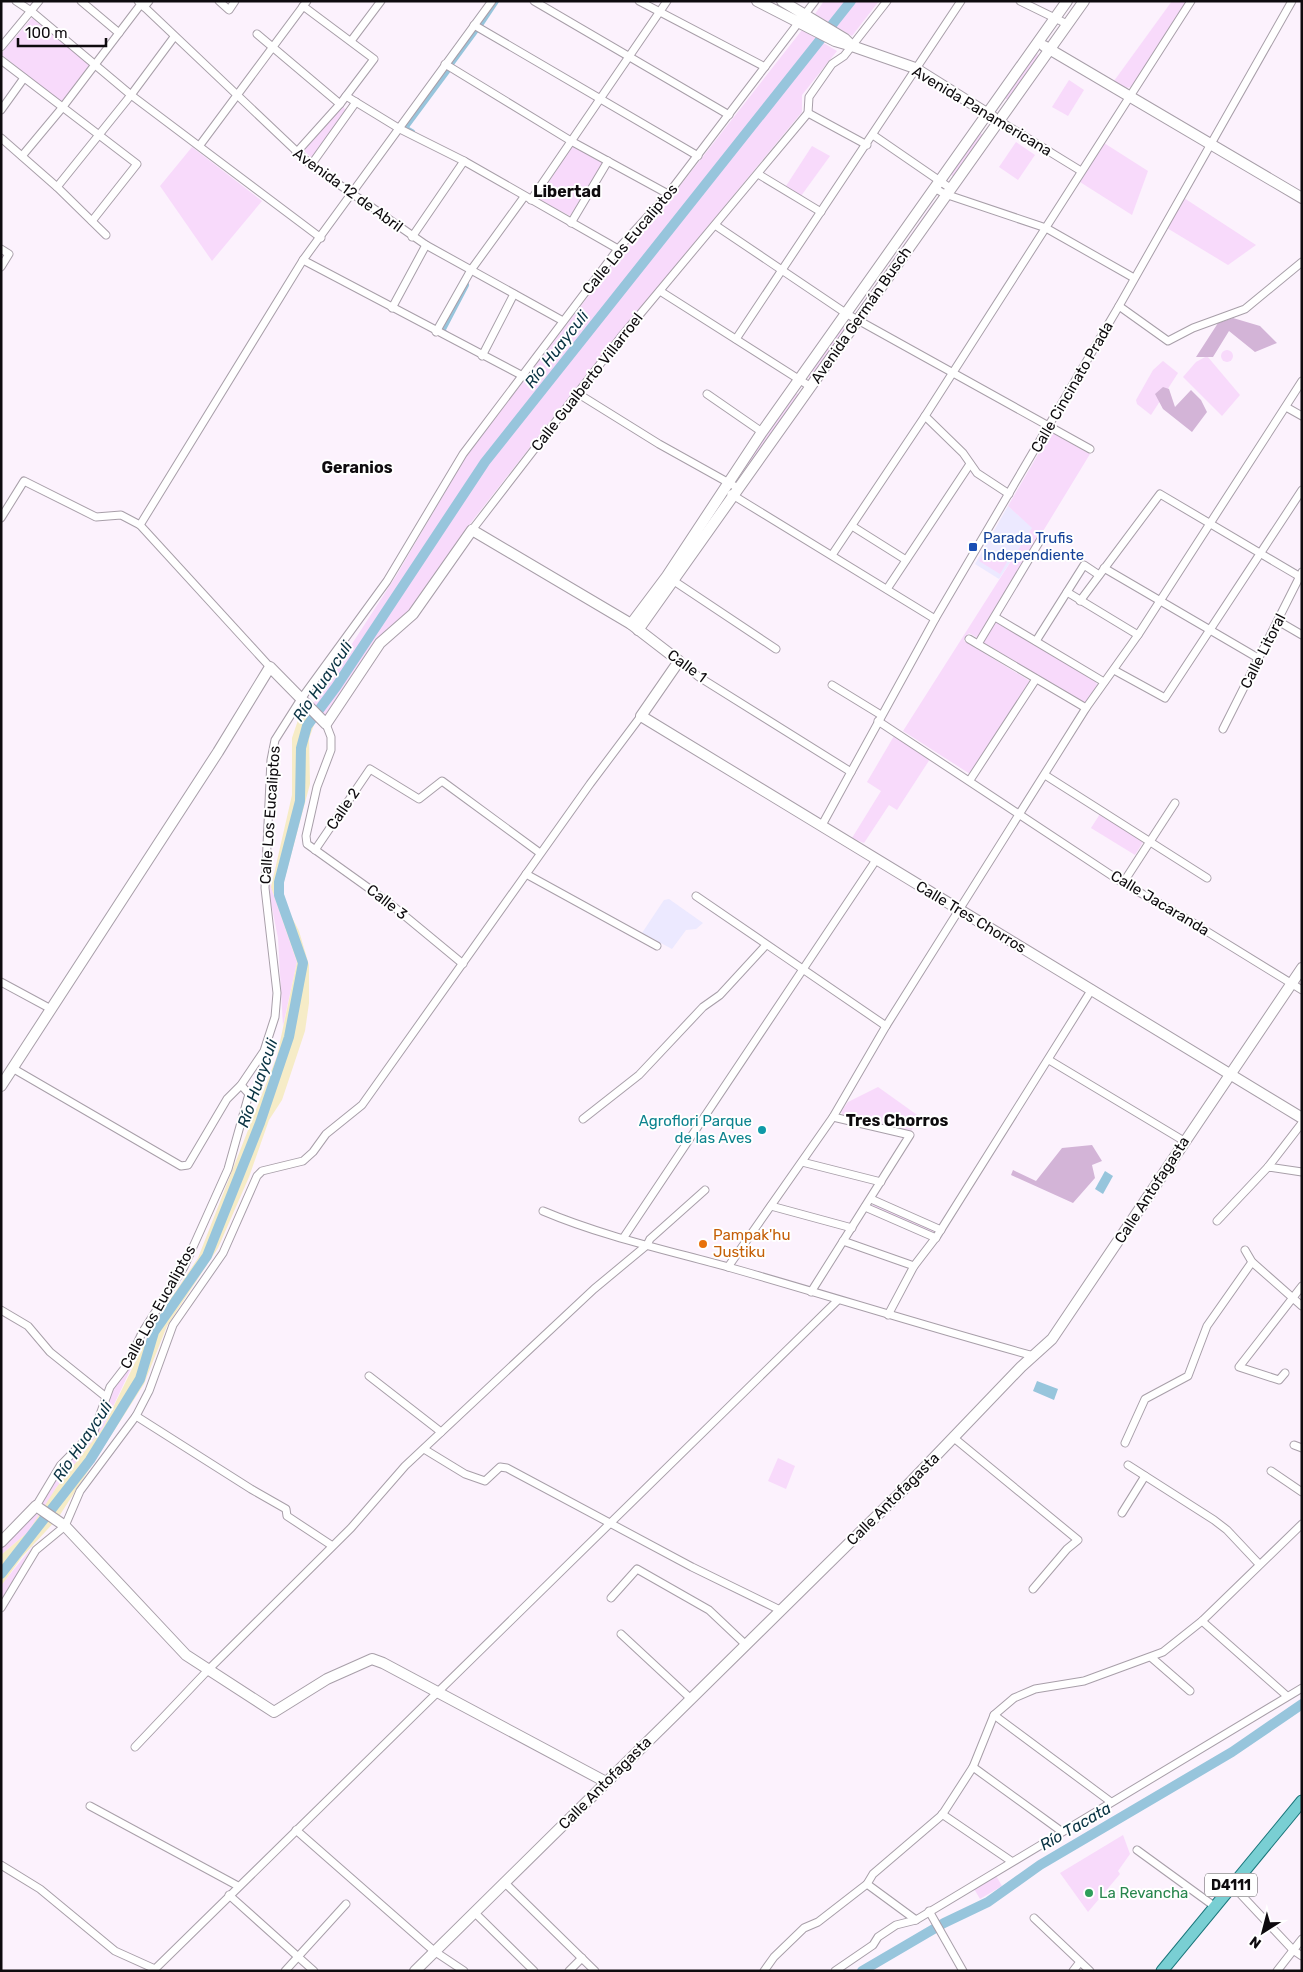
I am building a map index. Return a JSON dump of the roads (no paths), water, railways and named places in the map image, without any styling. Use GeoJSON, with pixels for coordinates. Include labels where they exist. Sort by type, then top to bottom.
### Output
{"type":"FeatureCollection","features":[{"type":"Feature","properties":{"kind":"main road","name":"Avenida Panamericana"},"geometry":{"type":"LineString","coordinates":[[756,1],[799,23],[824,31],[852,46],[916,68],[998,120]]}},
{"type":"Feature","properties":{"kind":"main road","name":"Avenida Panamericana"},"geometry":{"type":"LineString","coordinates":[[782,1],[805,14],[824,31]]}},
{"type":"Feature","properties":{"kind":"main road","name":"Avenida Germán Busch"},"geometry":{"type":"LineString","coordinates":[[731,489],[762,432],[1067,1]]}},
{"type":"Feature","properties":{"kind":"main road","name":"Avenida Germán Busch"},"geometry":{"type":"LineString","coordinates":[[634,627],[731,489],[811,387],[1084,1]]}},
{"type":"Feature","properties":{"kind":"main road"},"geometry":{"type":"LineString","coordinates":[[1038,42],[1302,198]]}},
{"type":"Feature","properties":{"kind":"main road","name":"Calle 1"},"geometry":{"type":"LineString","coordinates":[[472,530],[634,627],[679,661]]}},
{"type":"Feature","properties":{"kind":"main road","name":"Calle Gualberto Villarroel"},"geometry":{"type":"LineString","coordinates":[[323,721],[380,643],[413,614],[472,530]]}},
{"type":"Feature","properties":{"kind":"main road"},"geometry":{"type":"LineString","coordinates":[[641,716],[679,661]]}},
{"type":"Feature","properties":{"kind":"main road"},"geometry":{"type":"LineString","coordinates":[[1,1086],[218,752],[270,667],[323,721]]}},
{"type":"Feature","properties":{"kind":"main road","name":"Calle Tres Chorros"},"geometry":{"type":"LineString","coordinates":[[641,716],[1302,1118]]}},
{"type":"Feature","properties":{"kind":"main road","name":"Calle Antofagasta"},"geometry":{"type":"LineString","coordinates":[[415,1971],[1052,1339],[1302,968]]}},
{"type":"Feature","properties":{"kind":"main road"},"geometry":{"type":"LineString","coordinates":[[39,1508],[62,1524],[186,1656],[274,1712],[327,1679],[372,1659],[606,1782]]}},
{"type":"Feature","properties":{"kind":"main road","name":"Calle Los Eucaliptos"},"geometry":{"type":"LineString","coordinates":[[1,1542],[39,1508]]}},
{"type":"Feature","properties":{"kind":"main road","name":"D4111"},"geometry":{"type":"LineString","coordinates":[[1162,1971],[1302,1801]]}},
{"type":"Feature","properties":{"kind":"street"},"geometry":{"type":"LineString","coordinates":[[16,1],[31,11],[132,95],[321,238]]}},
{"type":"Feature","properties":{"kind":"street"},"geometry":{"type":"LineString","coordinates":[[1,47],[39,1]]}},
{"type":"Feature","properties":{"kind":"street"},"geometry":{"type":"LineString","coordinates":[[81,1],[118,33]]}},
{"type":"Feature","properties":{"kind":"street"},"geometry":{"type":"LineString","coordinates":[[218,1],[228,10],[235,1]]}},
{"type":"Feature","properties":{"kind":"street"},"geometry":{"type":"LineString","coordinates":[[351,41],[381,1]]}},
{"type":"Feature","properties":{"kind":"street"},"geometry":{"type":"LineString","coordinates":[[140,524],[303,260],[321,238],[492,1]]}},
{"type":"Feature","properties":{"kind":"street"},"geometry":{"type":"LineString","coordinates":[[534,1],[729,115]]}},
{"type":"Feature","properties":{"kind":"street"},"geometry":{"type":"LineString","coordinates":[[639,1],[764,67]]}},
{"type":"Feature","properties":{"kind":"street"},"geometry":{"type":"LineString","coordinates":[[436,332],[471,270],[571,140],[667,1]]}},
{"type":"Feature","properties":{"kind":"street","name":"Calle Los Eucaliptos"},"geometry":{"type":"LineString","coordinates":[[39,1508],[60,1466],[94,1431],[110,1387],[127,1365],[142,1333],[184,1267],[228,1169],[249,1094],[241,1085],[264,1051],[275,1017],[277,993],[264,888],[272,760],[275,740],[301,699],[387,581],[463,454],[618,249],[668,194],[815,1]]}},
{"type":"Feature","properties":{"kind":"street","name":"Calle Gualberto Villarroel"},"geometry":{"type":"LineString","coordinates":[[472,530],[577,393],[808,113],[809,96],[832,64],[844,56],[886,1]]}},
{"type":"Feature","properties":{"kind":"street"},"geometry":{"type":"LineString","coordinates":[[736,339],[867,145],[961,1]]}},
{"type":"Feature","properties":{"kind":"street"},"geometry":{"type":"LineString","coordinates":[[1020,1],[1067,24]]}},
{"type":"Feature","properties":{"kind":"street"},"geometry":{"type":"LineString","coordinates":[[832,555],[925,416],[1191,1]]}},
{"type":"Feature","properties":{"kind":"street","name":"Calle Cincinato Prada"},"geometry":{"type":"LineString","coordinates":[[851,772],[935,619],[1119,306],[1292,1]]}},
{"type":"Feature","properties":{"kind":"street"},"geometry":{"type":"LineString","coordinates":[[22,156],[62,108],[143,3]]}},
{"type":"Feature","properties":{"kind":"street","name":"Avenida 12 de Abril"},"geometry":{"type":"LineString","coordinates":[[143,3],[174,37],[311,165],[412,237],[563,321]]}},
{"type":"Feature","properties":{"kind":"street"},"geometry":{"type":"LineString","coordinates":[[200,146],[305,4],[374,59],[340,104],[296,153]]}},
{"type":"Feature","properties":{"kind":"street"},"geometry":{"type":"LineString","coordinates":[[474,25],[698,156]]}},
{"type":"Feature","properties":{"kind":"street"},"geometry":{"type":"LineString","coordinates":[[257,34],[340,104]]}},
{"type":"Feature","properties":{"kind":"street"},"geometry":{"type":"LineString","coordinates":[[57,187],[132,95],[174,37]]}},
{"type":"Feature","properties":{"kind":"street"},"geometry":{"type":"LineString","coordinates":[[1,60],[137,164],[92,221]]}},
{"type":"Feature","properties":{"kind":"street"},"geometry":{"type":"LineString","coordinates":[[445,64],[571,140],[668,194]]}},
{"type":"Feature","properties":{"kind":"street"},"geometry":{"type":"LineString","coordinates":[[1,110],[24,78]]}},
{"type":"Feature","properties":{"kind":"street"},"geometry":{"type":"LineString","coordinates":[[346,96],[400,129],[464,161],[618,249]]}},
{"type":"Feature","properties":{"kind":"street"},"geometry":{"type":"LineString","coordinates":[[311,165],[356,102]]}},
{"type":"Feature","properties":{"kind":"street"},"geometry":{"type":"LineString","coordinates":[[808,113],[867,145]]}},
{"type":"Feature","properties":{"kind":"street","name":"Avenida Panamericana"},"geometry":{"type":"LineString","coordinates":[[998,120],[1081,171]]}},
{"type":"Feature","properties":{"kind":"street"},"geometry":{"type":"LineString","coordinates":[[873,135],[948,191],[1046,228],[1134,278]]}},
{"type":"Feature","properties":{"kind":"street"},"geometry":{"type":"LineString","coordinates":[[1,138],[57,187],[106,235]]}},
{"type":"Feature","properties":{"kind":"street"},"geometry":{"type":"LineString","coordinates":[[412,237],[464,161]]}},
{"type":"Feature","properties":{"kind":"street"},"geometry":{"type":"LineString","coordinates":[[571,223],[608,161]]}},
{"type":"Feature","properties":{"kind":"street"},"geometry":{"type":"LineString","coordinates":[[758,174],[821,212]]}},
{"type":"Feature","properties":{"kind":"street"},"geometry":{"type":"LineString","coordinates":[[715,225],[847,314],[1090,450]]}},
{"type":"Feature","properties":{"kind":"street"},"geometry":{"type":"LineString","coordinates":[[392,308],[426,245]]}},
{"type":"Feature","properties":{"kind":"street"},"geometry":{"type":"LineString","coordinates":[[1,249],[8,254],[1,267]]}},
{"type":"Feature","properties":{"kind":"street"},"geometry":{"type":"LineString","coordinates":[[303,260],[436,332],[523,376]]}},
{"type":"Feature","properties":{"kind":"street"},"geometry":{"type":"LineString","coordinates":[[1119,306],[1168,341],[1193,328],[1245,309],[1302,262]]}},
{"type":"Feature","properties":{"kind":"street"},"geometry":{"type":"LineString","coordinates":[[660,291],[811,387]]}},
{"type":"Feature","properties":{"kind":"street"},"geometry":{"type":"LineString","coordinates":[[482,356],[514,294]]}},
{"type":"Feature","properties":{"kind":"street"},"geometry":{"type":"LineString","coordinates":[[728,1267],[833,1117],[886,1026],[1086,708],[1138,635],[1302,382]]}},
{"type":"Feature","properties":{"kind":"street"},"geometry":{"type":"LineString","coordinates":[[577,393],[935,619]]}},
{"type":"Feature","properties":{"kind":"street"},"geometry":{"type":"LineString","coordinates":[[707,394],[762,432]]}},
{"type":"Feature","properties":{"kind":"street"},"geometry":{"type":"LineString","coordinates":[[1286,407],[1302,416]]}},
{"type":"Feature","properties":{"kind":"street"},"geometry":{"type":"LineString","coordinates":[[925,416],[977,473],[1009,494]]}},
{"type":"Feature","properties":{"kind":"street"},"geometry":{"type":"LineString","coordinates":[[887,589],[970,464]]}},
{"type":"Feature","properties":{"kind":"street"},"geometry":{"type":"LineString","coordinates":[[1,518],[24,480],[96,517],[121,515],[140,524],[270,667]]}},
{"type":"Feature","properties":{"kind":"street"},"geometry":{"type":"LineString","coordinates":[[1114,670],[1165,698],[1302,490]]}},
{"type":"Feature","properties":{"kind":"street"},"geometry":{"type":"LineString","coordinates":[[1080,600],[1160,494],[1301,575]]}},
{"type":"Feature","properties":{"kind":"street"},"geometry":{"type":"LineString","coordinates":[[852,526],[906,560]]}},
{"type":"Feature","properties":{"kind":"street"},"geometry":{"type":"LineString","coordinates":[[978,644],[1040,540]]}},
{"type":"Feature","properties":{"kind":"street"},"geometry":{"type":"LineString","coordinates":[[1036,641],[1084,565],[1098,575]]}},
{"type":"Feature","properties":{"kind":"street"},"geometry":{"type":"LineString","coordinates":[[1104,568],[1258,658]]}},
{"type":"Feature","properties":{"kind":"street","name":"Calle Litoral"},"geometry":{"type":"LineString","coordinates":[[1223,729],[1301,575]]}},
{"type":"Feature","properties":{"kind":"street"},"geometry":{"type":"LineString","coordinates":[[670,578],[776,650]]}},
{"type":"Feature","properties":{"kind":"street"},"geometry":{"type":"LineString","coordinates":[[1067,592],[1138,635]]}},
{"type":"Feature","properties":{"kind":"street"},"geometry":{"type":"LineString","coordinates":[[994,616],[1104,682]]}},
{"type":"Feature","properties":{"kind":"street"},"geometry":{"type":"LineString","coordinates":[[1278,621],[1302,635]]}},
{"type":"Feature","properties":{"kind":"street"},"geometry":{"type":"LineString","coordinates":[[969,639],[1086,708]]}},
{"type":"Feature","properties":{"kind":"street","name":"Calle 1"},"geometry":{"type":"LineString","coordinates":[[679,661],[700,677],[851,772]]}},
{"type":"Feature","properties":{"kind":"street"},"geometry":{"type":"LineString","coordinates":[[970,780],[1036,679]]}},
{"type":"Feature","properties":{"kind":"street","name":"Calle Jacaranda"},"geometry":{"type":"LineString","coordinates":[[832,684],[879,718],[1123,883],[1190,921],[1302,990]]}},
{"type":"Feature","properties":{"kind":"street"},"geometry":{"type":"LineString","coordinates":[[1,1608],[36,1550],[62,1524],[80,1491],[136,1416],[149,1391],[173,1325],[222,1254],[257,1176],[262,1171],[303,1161],[313,1152],[326,1134],[362,1105],[540,853],[641,716]]}},
{"type":"Feature","properties":{"kind":"street","name":"Calle 3"},"geometry":{"type":"LineString","coordinates":[[323,721],[331,737],[331,750],[317,788],[306,836],[307,844],[388,902],[463,964]]}},
{"type":"Feature","properties":{"kind":"street","name":"Calle 2"},"geometry":{"type":"LineString","coordinates":[[315,850],[370,769],[419,799],[442,782],[540,853]]}},
{"type":"Feature","properties":{"kind":"street"},"geometry":{"type":"LineString","coordinates":[[822,825],[851,772]]}},
{"type":"Feature","properties":{"kind":"street"},"geometry":{"type":"LineString","coordinates":[[1045,775],[1207,878]]}},
{"type":"Feature","properties":{"kind":"street"},"geometry":{"type":"LineString","coordinates":[[1123,883],[1175,803]]}},
{"type":"Feature","properties":{"kind":"street"},"geometry":{"type":"LineString","coordinates":[[624,1237],[876,860]]}},
{"type":"Feature","properties":{"kind":"street"},"geometry":{"type":"LineString","coordinates":[[526,874],[656,946]]}},
{"type":"Feature","properties":{"kind":"street"},"geometry":{"type":"LineString","coordinates":[[696,896],[886,1026]]}},
{"type":"Feature","properties":{"kind":"street"},"geometry":{"type":"LineString","coordinates":[[583,1119],[638,1075],[703,1007],[720,995],[766,945]]}},
{"type":"Feature","properties":{"kind":"street"},"geometry":{"type":"LineString","coordinates":[[1,982],[51,1009]]}},
{"type":"Feature","properties":{"kind":"street"},"geometry":{"type":"LineString","coordinates":[[888,1315],[914,1266],[936,1238],[1092,989]]}},
{"type":"Feature","properties":{"kind":"street"},"geometry":{"type":"LineString","coordinates":[[1048,1060],[1184,1141]]}},
{"type":"Feature","properties":{"kind":"street"},"geometry":{"type":"LineString","coordinates":[[14,1068],[181,1166],[188,1164],[227,1100],[241,1085]]}},
{"type":"Feature","properties":{"kind":"street"},"geometry":{"type":"LineString","coordinates":[[811,1292],[910,1135],[833,1117]]}},
{"type":"Feature","properties":{"kind":"street"},"geometry":{"type":"LineString","coordinates":[[1217,1221],[1268,1166],[1302,1123]]}},
{"type":"Feature","properties":{"kind":"street"},"geometry":{"type":"LineString","coordinates":[[802,1162],[881,1182]]}},
{"type":"Feature","properties":{"kind":"street"},"geometry":{"type":"LineString","coordinates":[[1268,1166],[1302,1172]]}},
{"type":"Feature","properties":{"kind":"street"},"geometry":{"type":"LineString","coordinates":[[135,1747],[331,1545],[351,1528],[391,1481],[441,1432],[539,1343],[594,1289],[647,1245],[650,1239],[705,1190]]}},
{"type":"Feature","properties":{"kind":"street"},"geometry":{"type":"LineString","coordinates":[[871,1199],[940,1230]]}},
{"type":"Feature","properties":{"kind":"street"},"geometry":{"type":"LineString","coordinates":[[772,1206],[852,1228]]}},
{"type":"Feature","properties":{"kind":"street"},"geometry":{"type":"LineString","coordinates":[[865,1208],[936,1238]]}},
{"type":"Feature","properties":{"kind":"street"},"geometry":{"type":"LineString","coordinates":[[543,1211],[567,1221],[647,1245],[1034,1356]]}},
{"type":"Feature","properties":{"kind":"street"},"geometry":{"type":"LineString","coordinates":[[843,1241],[914,1266]]}},
{"type":"Feature","properties":{"kind":"street"},"geometry":{"type":"LineString","coordinates":[[1244,1250],[1252,1262],[1302,1306]]}},
{"type":"Feature","properties":{"kind":"street"},"geometry":{"type":"LineString","coordinates":[[1125,1443],[1145,1399],[1188,1376],[1207,1326],[1252,1262]]}},
{"type":"Feature","properties":{"kind":"street"},"geometry":{"type":"LineString","coordinates":[[1285,1372],[1279,1380],[1239,1366],[1291,1297],[1302,1286]]}},
{"type":"Feature","properties":{"kind":"street"},"geometry":{"type":"LineString","coordinates":[[1,1865],[40,1889],[115,1951],[154,1970],[838,1300]]}},
{"type":"Feature","properties":{"kind":"street"},"geometry":{"type":"LineString","coordinates":[[1,1310],[28,1326],[50,1352],[106,1397]]}},
{"type":"Feature","properties":{"kind":"street"},"geometry":{"type":"LineString","coordinates":[[369,1376],[441,1432]]}},
{"type":"Feature","properties":{"kind":"street"},"geometry":{"type":"LineString","coordinates":[[136,1416],[286,1509],[287,1516],[331,1545]]}},
{"type":"Feature","properties":{"kind":"street"},"geometry":{"type":"LineString","coordinates":[[954,1438],[1078,1540],[1067,1549],[1032,1589]]}},
{"type":"Feature","properties":{"kind":"street"},"geometry":{"type":"LineString","coordinates":[[1294,1445],[1302,1448]]}},
{"type":"Feature","properties":{"kind":"street"},"geometry":{"type":"LineString","coordinates":[[424,1449],[465,1474],[485,1481],[500,1467],[508,1468],[610,1523],[780,1610]]}},
{"type":"Feature","properties":{"kind":"street"},"geometry":{"type":"LineString","coordinates":[[1128,1465],[1227,1530],[1259,1564]]}},
{"type":"Feature","properties":{"kind":"street"},"geometry":{"type":"LineString","coordinates":[[1271,1471],[1302,1492]]}},
{"type":"Feature","properties":{"kind":"street"},"geometry":{"type":"LineString","coordinates":[[1122,1513],[1144,1476]]}},
{"type":"Feature","properties":{"kind":"street"},"geometry":{"type":"LineString","coordinates":[[764,1971],[774,1957],[804,1928],[818,1922],[867,1884],[872,1874],[942,1814],[973,1767],[994,1715],[1014,1698],[1035,1689],[1084,1681],[1152,1658],[1175,1644],[1202,1621],[1302,1524]]}},
{"type":"Feature","properties":{"kind":"street"},"geometry":{"type":"LineString","coordinates":[[611,1598],[637,1569],[708,1610],[745,1644]]}},
{"type":"Feature","properties":{"kind":"street"},"geometry":{"type":"LineString","coordinates":[[1202,1621],[1287,1696]]}},
{"type":"Feature","properties":{"kind":"street"},"geometry":{"type":"LineString","coordinates":[[620,1634],[690,1698]]}},
{"type":"Feature","properties":{"kind":"street"},"geometry":{"type":"LineString","coordinates":[[1152,1658],[1190,1690]]}},
{"type":"Feature","properties":{"kind":"street"},"geometry":{"type":"LineString","coordinates":[[835,1971],[873,1945],[878,1937],[896,1925],[916,1920],[929,1910],[1302,1688]]}},
{"type":"Feature","properties":{"kind":"street"},"geometry":{"type":"LineString","coordinates":[[994,1715],[1111,1802]]}},
{"type":"Feature","properties":{"kind":"street"},"geometry":{"type":"LineString","coordinates":[[973,1767],[1061,1831]]}},
{"type":"Feature","properties":{"kind":"street"},"geometry":{"type":"LineString","coordinates":[[90,1806],[238,1886]]}},
{"type":"Feature","properties":{"kind":"street"},"geometry":{"type":"LineString","coordinates":[[942,1814],[1011,1861]]}},
{"type":"Feature","properties":{"kind":"street"},"geometry":{"type":"LineString","coordinates":[[296,1830],[434,1951],[464,1971]]}},
{"type":"Feature","properties":{"kind":"street"},"geometry":{"type":"LineString","coordinates":[[1137,1850],[1214,1906]]}},
{"type":"Feature","properties":{"kind":"street"},"geometry":{"type":"LineString","coordinates":[[504,1882],[595,1971]]}},
{"type":"Feature","properties":{"kind":"street"},"geometry":{"type":"LineString","coordinates":[[867,1884],[916,1920]]}},
{"type":"Feature","properties":{"kind":"street"},"geometry":{"type":"LineString","coordinates":[[1232,1885],[1293,1950],[1302,1956]]}},
{"type":"Feature","properties":{"kind":"street"},"geometry":{"type":"LineString","coordinates":[[229,1895],[314,1971]]}},
{"type":"Feature","properties":{"kind":"street"},"geometry":{"type":"LineString","coordinates":[[285,1971],[299,1958],[346,1904]]}},
{"type":"Feature","properties":{"kind":"street"},"geometry":{"type":"LineString","coordinates":[[929,1910],[963,1971]]}},
{"type":"Feature","properties":{"kind":"street"},"geometry":{"type":"LineString","coordinates":[[474,1912],[534,1971]]}},
{"type":"Feature","properties":{"kind":"street"},"geometry":{"type":"LineString","coordinates":[[1034,1918],[1090,1971]]}},
{"type":"Feature","properties":{"kind":"street"},"geometry":{"type":"LineString","coordinates":[[1277,1971],[1302,1939]]}},
{"type":"Feature","properties":{"kind":"street"},"geometry":{"type":"LineString","coordinates":[[569,1971],[582,1958]]}},
{"type":"Feature","properties":{"kind":"street"},"geometry":{"type":"LineString","coordinates":[[1073,1971],[1080,1962]]}},
{"type":"Feature","properties":{"kind":"water"},"geometry":{"type":"Polygon","coordinates":[[[1105,1171],[1113,1176],[1103,1194],[1095,1189],[1105,1171]]]}},
{"type":"Feature","properties":{"kind":"water"},"geometry":{"type":"Polygon","coordinates":[[[1037,1381],[1058,1389],[1054,1400],[1033,1391],[1037,1381]]]}},
{"type":"Feature","properties":{"kind":"waterway"},"geometry":{"type":"LineString","coordinates":[[480,25],[496,1]]}},
{"type":"Feature","properties":{"kind":"waterway","name":"Río Huayculi"},"geometry":{"type":"LineString","coordinates":[[1,1574],[90,1460],[140,1379],[154,1332],[207,1256],[260,1123],[289,1037],[303,963],[279,895],[279,882],[300,801],[301,748],[307,726],[336,687],[485,462],[851,1]]}},
{"type":"Feature","properties":{"kind":"waterway"},"geometry":{"type":"LineString","coordinates":[[451,64],[476,30]]}},
{"type":"Feature","properties":{"kind":"waterway"},"geometry":{"type":"LineString","coordinates":[[412,132],[405,128],[448,70]]}},
{"type":"Feature","properties":{"kind":"waterway"},"geometry":{"type":"LineString","coordinates":[[446,334],[442,331],[466,285]]}},
{"type":"Feature","properties":{"kind":"waterway","name":"Río Tacata"},"geometry":{"type":"LineString","coordinates":[[862,1971],[944,1923],[988,1902],[1040,1865],[1232,1752],[1302,1704]]}},
{"type":"Feature","properties":{"kind":"place","name":"Parada Trufis Independiente"},"geometry":{"type":"Point","coordinates":[973,547]}},
{"type":"Feature","properties":{"kind":"place","name":"Agroflori Parque de las Aves"},"geometry":{"type":"Point","coordinates":[762,1130]}},
{"type":"Feature","properties":{"kind":"place","name":"Pampak'hu Justiku"},"geometry":{"type":"Point","coordinates":[703,1244]}},
{"type":"Feature","properties":{"kind":"place","name":"La Revancha"},"geometry":{"type":"Point","coordinates":[1089,1893]}},
{"type":"Feature","properties":{"kind":"district","name":"Libertad"},"geometry":{"type":"Point","coordinates":[567,191]}},
{"type":"Feature","properties":{"kind":"district","name":"Geranios"},"geometry":{"type":"Point","coordinates":[357,467]}},
{"type":"Feature","properties":{"kind":"district","name":"Tres Chorros"},"geometry":{"type":"Point","coordinates":[897,1120]}}]}
